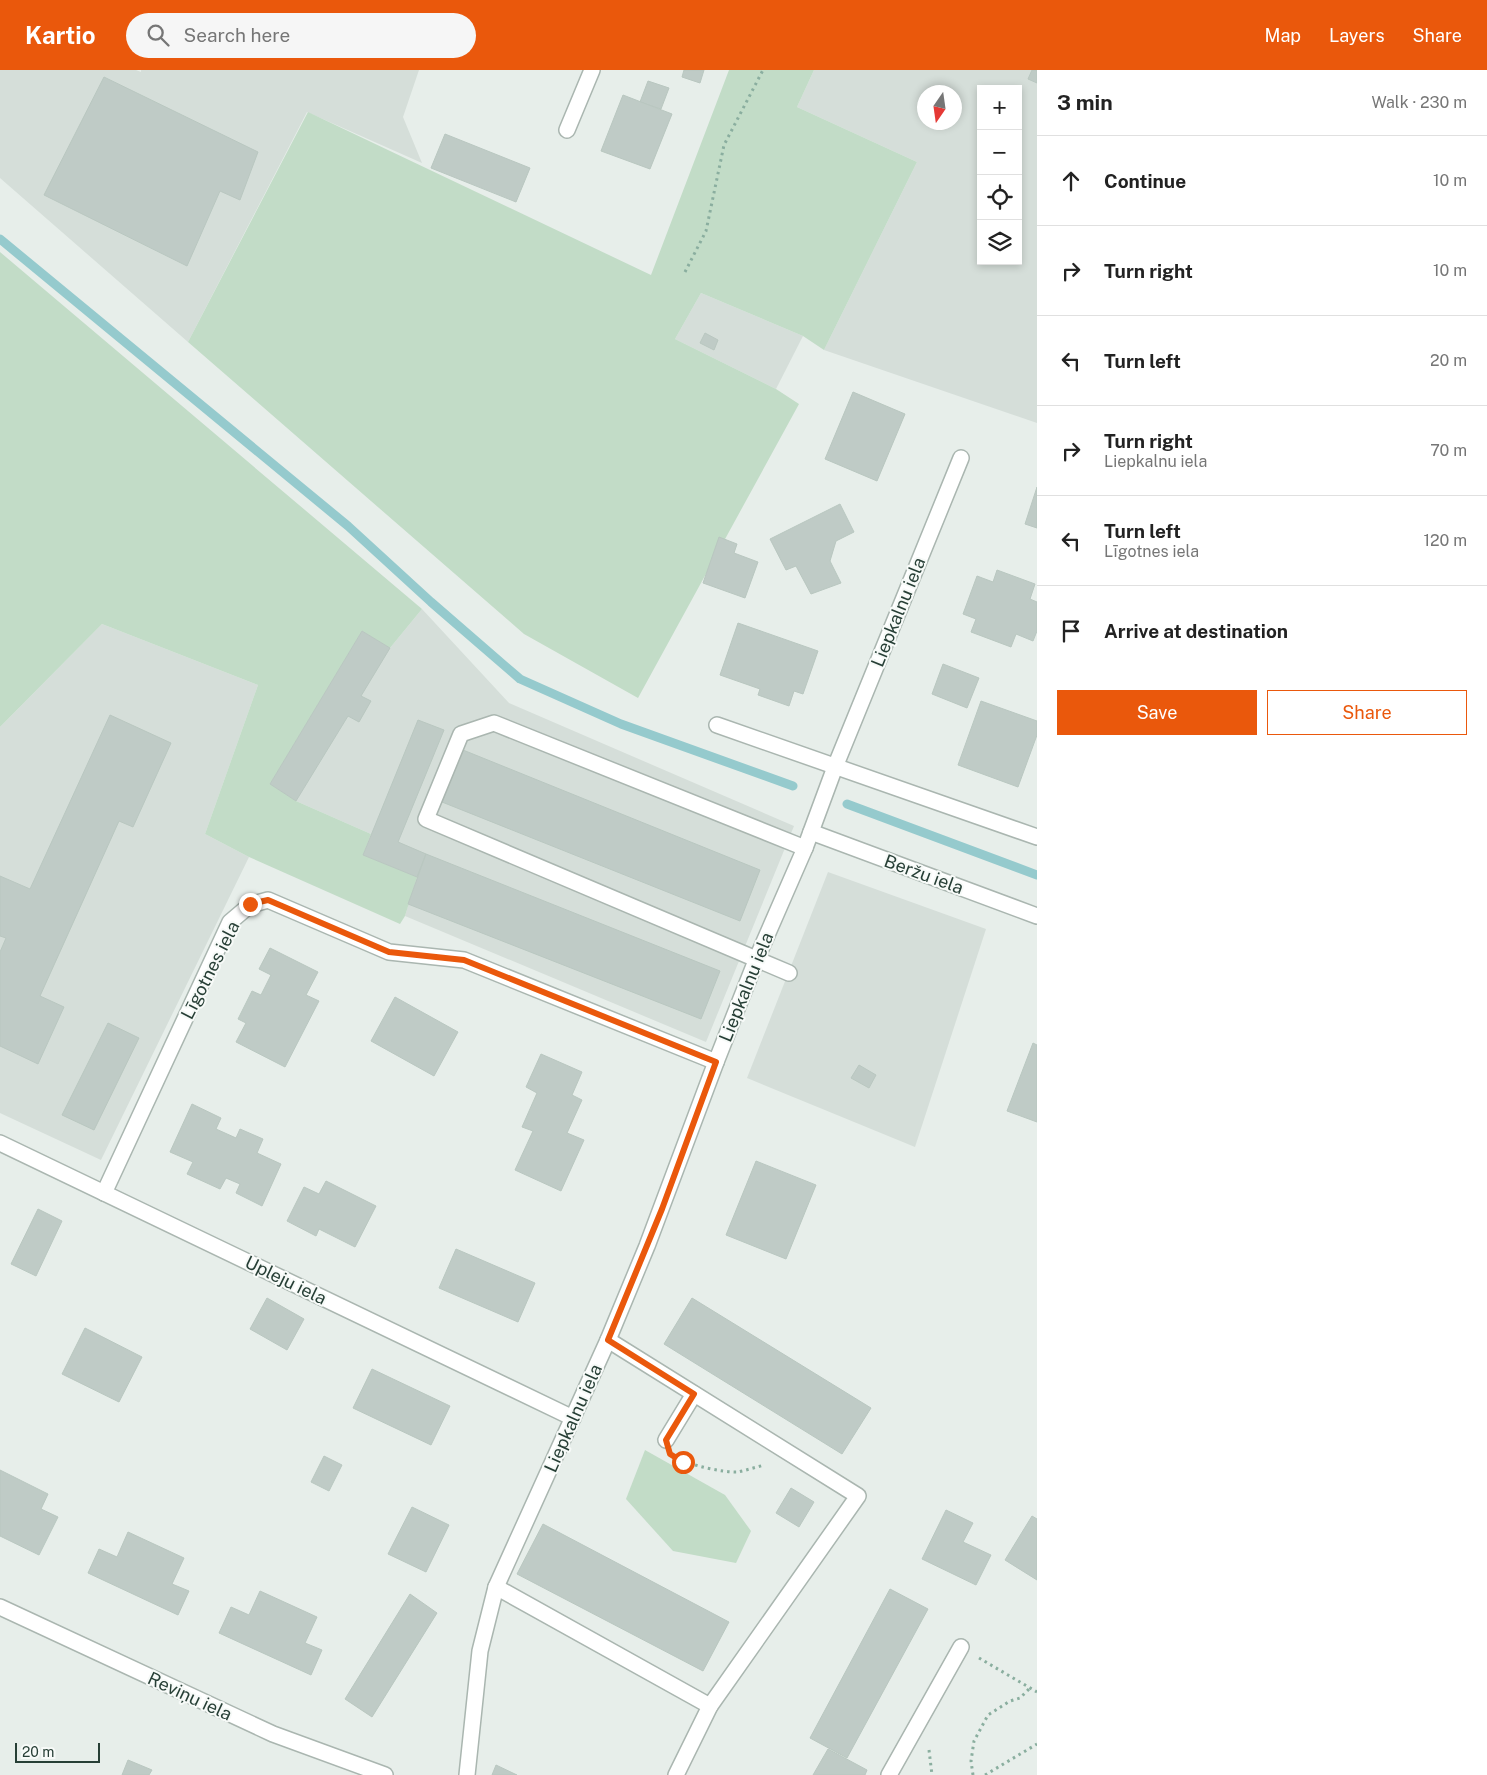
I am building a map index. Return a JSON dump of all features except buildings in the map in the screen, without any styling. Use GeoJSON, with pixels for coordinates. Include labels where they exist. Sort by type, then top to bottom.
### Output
{"type":"FeatureCollection","features":[{"type":"Feature","properties":{"kind":"street"},"geometry":{"type":"LineString","coordinates":[[567,130],[592,70]]}},
{"type":"Feature","properties":{"kind":"street","name":"Liepkalnu iela"},"geometry":{"type":"LineString","coordinates":[[467,1775],[480,1651],[496,1587],[608,1340],[662,1209],[716,1062],[757,958],[805,848],[835,767],[961,458]]}},
{"type":"Feature","properties":{"kind":"street"},"geometry":{"type":"LineString","coordinates":[[789,972],[426,819],[461,734],[494,723],[805,848]]}},
{"type":"Feature","properties":{"kind":"street"},"geometry":{"type":"LineString","coordinates":[[717,725],[1037,837]]}},
{"type":"Feature","properties":{"kind":"street","name":"Beržu iela"},"geometry":{"type":"LineString","coordinates":[[811,832],[1037,916]]}},
{"type":"Feature","properties":{"kind":"street","name":"Līgotnes iela"},"geometry":{"type":"LineString","coordinates":[[104,1193],[230,922],[250,904],[268,900],[389,952],[464,960],[716,1062]]}},
{"type":"Feature","properties":{"kind":"street","name":"Upleju iela"},"geometry":{"type":"LineString","coordinates":[[0,1143],[572,1418]]}},
{"type":"Feature","properties":{"kind":"street"},"geometry":{"type":"LineString","coordinates":[[608,1340],[858,1496],[710,1706],[676,1775]]}},
{"type":"Feature","properties":{"kind":"street"},"geometry":{"type":"LineString","coordinates":[[666,1440],[694,1394]]}},
{"type":"Feature","properties":{"kind":"street"},"geometry":{"type":"LineString","coordinates":[[496,1587],[710,1706]]}},
{"type":"Feature","properties":{"kind":"street","name":"Reviņu iela"},"geometry":{"type":"LineString","coordinates":[[0,1607],[273,1734],[385,1775]]}},
{"type":"Feature","properties":{"kind":"street"},"geometry":{"type":"LineString","coordinates":[[889,1775],[961,1647]]}},
{"type":"Feature","properties":{"kind":"path"},"geometry":{"type":"LineString","coordinates":[[684,272],[706,231],[724,145],[763,70]]}},
{"type":"Feature","properties":{"kind":"path"},"geometry":{"type":"LineString","coordinates":[[666,1440],[670,1454],[683,1462],[704,1468],[736,1472],[773,1463],[786,1451]]}},
{"type":"Feature","properties":{"kind":"path"},"geometry":{"type":"LineString","coordinates":[[679,1469],[683,1462]]}},
{"type":"Feature","properties":{"kind":"path"},"geometry":{"type":"LineString","coordinates":[[961,1647],[1037,1692]]}},
{"type":"Feature","properties":{"kind":"path"},"geometry":{"type":"LineString","coordinates":[[973,1775],[971,1761],[974,1740],[988,1715],[1010,1701],[1020,1698],[1030,1688]]}},
{"type":"Feature","properties":{"kind":"path"},"geometry":{"type":"LineString","coordinates":[[985,1775],[1037,1744]]}},
{"type":"Feature","properties":{"kind":"shaded area"},"geometry":{"type":"Polygon","coordinates":[[[0,70],[136,70],[141,72],[141,70],[419,70],[403,117],[422,163],[307,112],[188,342],[0,178],[0,70]]]}},
{"type":"Feature","properties":{"kind":"shaded area"},"geometry":{"type":"Polygon","coordinates":[[[814,70],[1037,70],[1037,423],[824,350],[917,162],[797,107],[814,70]]]}},
{"type":"Feature","properties":{"kind":"shaded area"},"geometry":{"type":"Polygon","coordinates":[[[701,293],[803,336],[776,389],[675,339],[701,293]]]}},
{"type":"Feature","properties":{"kind":"shaded area"},"geometry":{"type":"Polygon","coordinates":[[[422,609],[509,703],[794,826],[706,1042],[405,916],[416,877],[363,855],[371,834],[296,801],[270,784],[362,631],[390,648],[422,609]]]}},
{"type":"Feature","properties":{"kind":"shaded area"},"geometry":{"type":"Polygon","coordinates":[[[102,624],[258,685],[205,834],[249,857],[101,1160],[0,1113],[0,727],[102,624]]]}},
{"type":"Feature","properties":{"kind":"shaded area"},"geometry":{"type":"Polygon","coordinates":[[[828,872],[986,929],[915,1147],[747,1078],[828,872]]]}},
{"type":"Feature","properties":{"kind":"green space"},"geometry":{"type":"Polygon","coordinates":[[[729,70],[814,70],[797,107],[917,162],[824,350],[803,336],[701,293],[675,339],[776,389],[799,404],[638,698],[524,634],[188,342],[308,112],[651,275],[729,70]]]}},
{"type":"Feature","properties":{"kind":"green space"},"geometry":{"type":"Polygon","coordinates":[[[0,252],[422,609],[390,648],[362,631],[270,784],[296,801],[371,834],[363,855],[417,877],[405,916],[400,924],[249,857],[205,834],[258,685],[102,624],[0,727],[0,252]]]}},
{"type":"Feature","properties":{"kind":"green space"},"geometry":{"type":"Polygon","coordinates":[[[645,1450],[725,1495],[751,1531],[736,1563],[673,1551],[626,1499],[645,1450]]]}},
{"type":"Feature","properties":{"kind":"waterway"},"geometry":{"type":"LineString","coordinates":[[0,239],[348,526],[431,602],[520,679],[621,724],[793,786]]}},
{"type":"Feature","properties":{"kind":"waterway"},"geometry":{"type":"LineString","coordinates":[[847,804],[1037,875]]}},
{"type":"Feature","properties":{"kind":"route"},"geometry":{"type":"LineString","coordinates":[[250,904],[268,900],[389,952],[464,960],[716,1062],[662,1209],[608,1340],[694,1394],[666,1440],[670,1454],[683,1462]]}}]}
